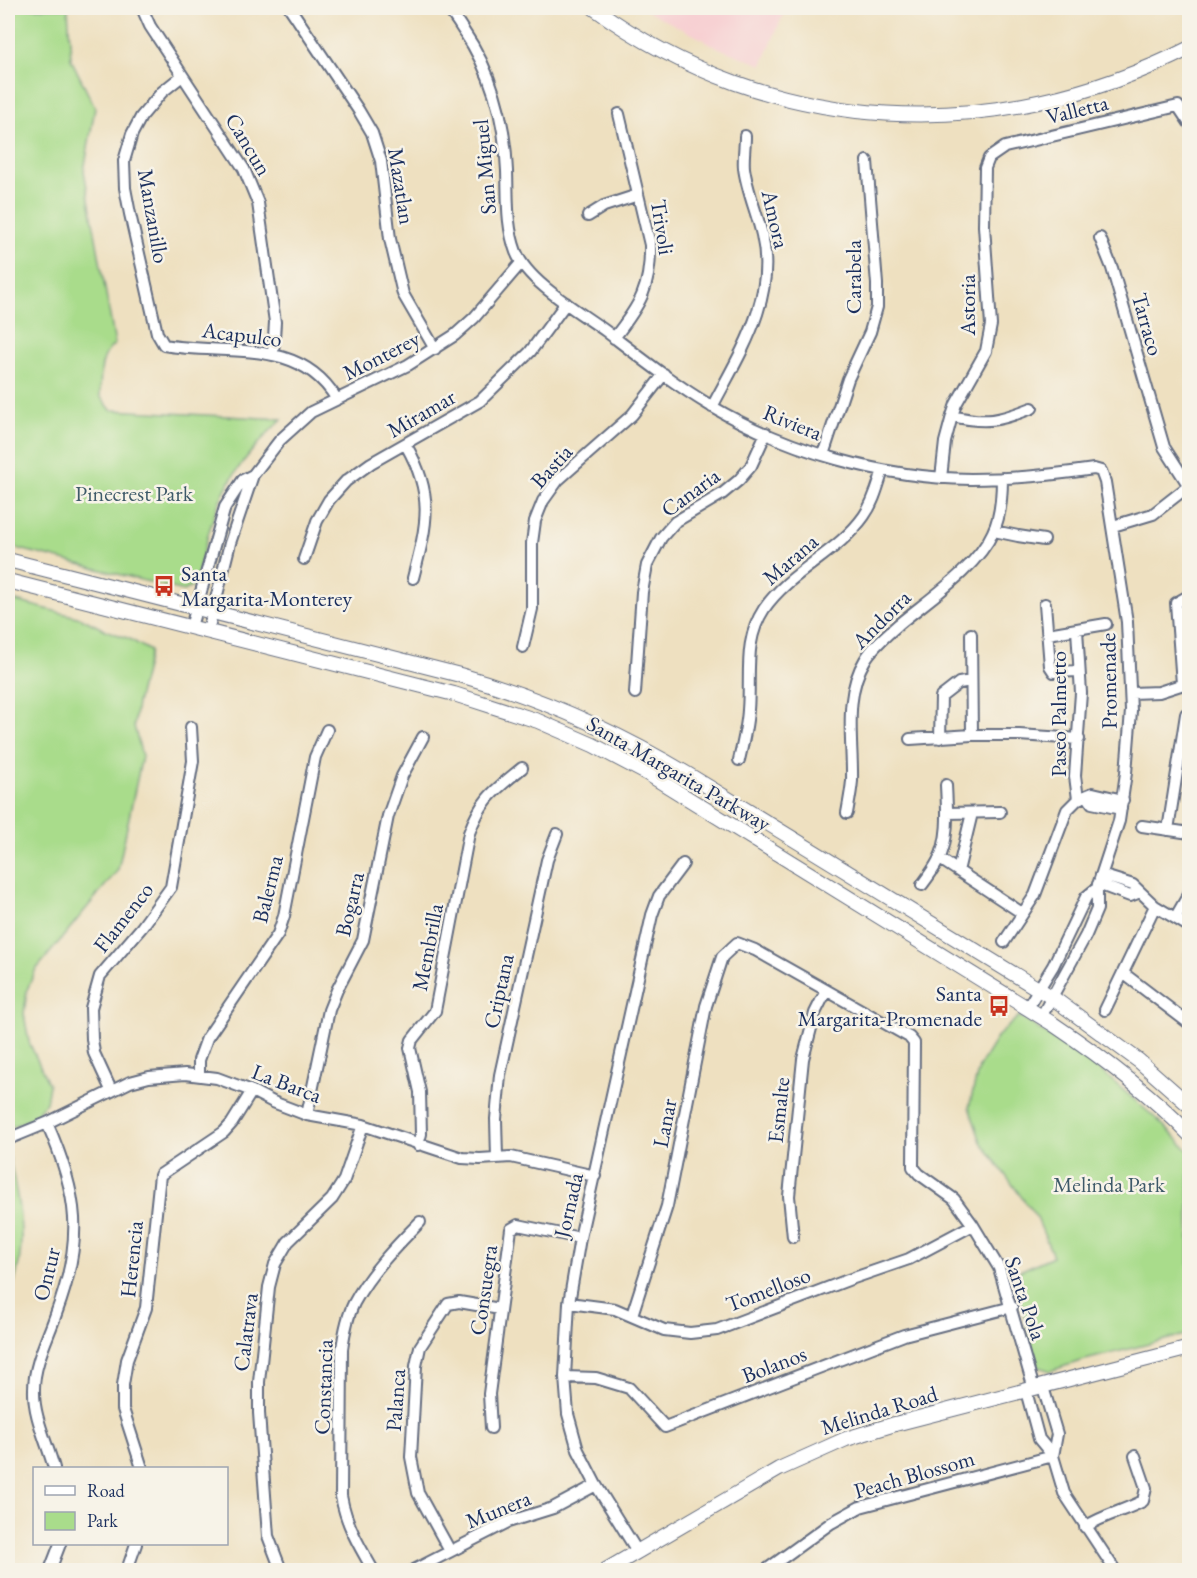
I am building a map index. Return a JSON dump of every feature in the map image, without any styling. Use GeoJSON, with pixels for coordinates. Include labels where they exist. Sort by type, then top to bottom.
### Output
{"type":"FeatureCollection","features":[{"type":"Feature","properties":{"kind":"main road"},"geometry":{"type":"LineString","coordinates":[[594,8],[667,53],[729,80],[767,93],[803,101],[880,113],[958,114],[1030,105],[1073,95],[1122,79],[1190,48]]}},
{"type":"Feature","properties":{"kind":"main road","name":"Santa Margarita Parkway"},"geometry":{"type":"LineString","coordinates":[[8,560],[460,675],[519,693],[582,718],[637,744],[1038,989],[1055,992],[1190,1106]]}},
{"type":"Feature","properties":{"kind":"main road","name":"Santa Margarita Parkway"},"geometry":{"type":"LineString","coordinates":[[8,581],[492,705],[538,721],[593,745],[686,796],[1084,1045],[1155,1102],[1190,1135]]}},
{"type":"Feature","properties":{"kind":"main road","name":"Melinda Road"},"geometry":{"type":"LineString","coordinates":[[606,1570],[779,1469],[817,1451],[872,1431],[1190,1348]]}},
{"type":"Feature","properties":{"kind":"street","name":"Cancun"},"geometry":{"type":"LineString","coordinates":[[142,8],[150,26],[244,169],[255,192],[275,322],[273,354]]}},
{"type":"Feature","properties":{"kind":"street","name":"Mazatlan"},"geometry":{"type":"LineString","coordinates":[[290,8],[372,133],[381,161],[390,238],[403,294],[435,349]]}},
{"type":"Feature","properties":{"kind":"street","name":"San Miguel"},"geometry":{"type":"LineString","coordinates":[[447,8],[473,44],[500,110],[507,155],[509,232],[521,263]]}},
{"type":"Feature","properties":{"kind":"street","name":"Manzanillo"},"geometry":{"type":"LineString","coordinates":[[165,345],[157,333],[130,214],[125,188],[124,161],[132,134],[141,117],[162,92],[182,76]]}},
{"type":"Feature","properties":{"kind":"street","name":"Valletta"},"geometry":{"type":"LineString","coordinates":[[989,158],[1005,147],[1178,106],[1190,124]]}},
{"type":"Feature","properties":{"kind":"street","name":"Trivoli"},"geometry":{"type":"LineString","coordinates":[[614,338],[636,310],[645,289],[650,265],[650,245],[619,114]]}},
{"type":"Feature","properties":{"kind":"street","name":"Amora"},"geometry":{"type":"LineString","coordinates":[[712,407],[753,328],[763,297],[766,265],[763,236],[744,169],[745,136]]}},
{"type":"Feature","properties":{"kind":"street","name":"Astoria"},"geometry":{"type":"LineString","coordinates":[[941,478],[945,442],[952,416],[956,404],[986,351],[991,325],[984,226],[985,168],[989,158]]}},
{"type":"Feature","properties":{"kind":"street","name":"Carabela"},"geometry":{"type":"LineString","coordinates":[[823,455],[848,379],[870,332],[877,307],[867,161]]}},
{"type":"Feature","properties":{"kind":"street"},"geometry":{"type":"LineString","coordinates":[[588,216],[604,206],[638,195]]}},
{"type":"Feature","properties":{"kind":"street","name":"Tarraco"},"geometry":{"type":"LineString","coordinates":[[1100,238],[1112,268],[1164,447],[1189,486]]}},
{"type":"Feature","properties":{"kind":"street","name":"Monterey"},"geometry":{"type":"LineString","coordinates":[[208,631],[230,543],[253,475],[280,440],[311,412],[408,365],[455,335],[474,318],[521,263]]}},
{"type":"Feature","properties":{"kind":"street","name":"Riviera"},"geometry":{"type":"LineString","coordinates":[[521,263],[545,287],[566,303],[712,407],[766,433],[823,455],[883,470],[941,478],[1002,478],[1094,469],[1101,471]]}},
{"type":"Feature","properties":{"kind":"street","name":"Miramar"},"geometry":{"type":"LineString","coordinates":[[304,559],[317,521],[329,500],[341,487],[371,463],[480,401],[530,352],[566,303]]}},
{"type":"Feature","properties":{"kind":"street","name":"Acapulco"},"geometry":{"type":"LineString","coordinates":[[165,345],[273,354],[311,370],[320,377],[336,398]]}},
{"type":"Feature","properties":{"kind":"street","name":"Bastia"},"geometry":{"type":"LineString","coordinates":[[523,647],[532,609],[532,543],[535,521],[543,501],[558,480],[632,415],[664,374]]}},
{"type":"Feature","properties":{"kind":"street"},"geometry":{"type":"LineString","coordinates":[[952,416],[977,422],[1004,419],[1032,408]]}},
{"type":"Feature","properties":{"kind":"street","name":"Canaria"},"geometry":{"type":"LineString","coordinates":[[635,693],[642,592],[647,565],[661,538],[675,522],[722,494],[739,480],[751,466],[766,433]]}},
{"type":"Feature","properties":{"kind":"street"},"geometry":{"type":"LineString","coordinates":[[406,445],[419,468],[424,488],[426,514],[422,544],[413,578]]}},
{"type":"Feature","properties":{"kind":"street","name":"Marana"},"geometry":{"type":"LineString","coordinates":[[739,760],[749,710],[749,646],[752,634],[764,610],[781,589],[852,531],[866,514],[883,470]]}},
{"type":"Feature","properties":{"kind":"street","name":"Promenade"},"geometry":{"type":"LineString","coordinates":[[1041,1017],[1086,935],[1097,909],[1099,882],[1122,804],[1131,711],[1127,622],[1106,482],[1101,471]]}},
{"type":"Feature","properties":{"kind":"street","name":"Monterey"},"geometry":{"type":"LineString","coordinates":[[191,627],[225,507],[243,480],[253,475]]}},
{"type":"Feature","properties":{"kind":"street","name":"Andorra"},"geometry":{"type":"LineString","coordinates":[[847,813],[852,783],[853,688],[866,659],[884,638],[975,559],[987,544],[994,531],[1001,503],[1002,478]]}},
{"type":"Feature","properties":{"kind":"street"},"geometry":{"type":"LineString","coordinates":[[1113,525],[1153,514],[1189,486]]}},
{"type":"Feature","properties":{"kind":"street"},"geometry":{"type":"LineString","coordinates":[[225,507],[241,514]]}},
{"type":"Feature","properties":{"kind":"street"},"geometry":{"type":"LineString","coordinates":[[994,531],[1044,540]]}},
{"type":"Feature","properties":{"kind":"street"},"geometry":{"type":"LineString","coordinates":[[1131,693],[1159,692],[1186,683],[1176,603],[1190,595]]}},
{"type":"Feature","properties":{"kind":"street"},"geometry":{"type":"LineString","coordinates":[[1045,604],[1050,666],[1054,672],[1079,671]]}},
{"type":"Feature","properties":{"kind":"street"},"geometry":{"type":"LineString","coordinates":[[1048,634],[1106,624]]}},
{"type":"Feature","properties":{"kind":"street","name":"Paseo Palmetto"},"geometry":{"type":"LineString","coordinates":[[1077,630],[1081,693],[1075,776],[1083,798]]}},
{"type":"Feature","properties":{"kind":"street"},"geometry":{"type":"LineString","coordinates":[[971,634],[972,735]]}},
{"type":"Feature","properties":{"kind":"street"},"geometry":{"type":"LineString","coordinates":[[940,738],[941,697],[959,683],[971,681]]}},
{"type":"Feature","properties":{"kind":"street"},"geometry":{"type":"LineString","coordinates":[[1168,830],[1184,761],[1186,714]]}},
{"type":"Feature","properties":{"kind":"street","name":"Flamenco"},"geometry":{"type":"LineString","coordinates":[[111,1090],[94,1053],[91,1008],[100,976],[142,927],[171,887],[194,761],[191,727]]}},
{"type":"Feature","properties":{"kind":"street","name":"Balerma"},"geometry":{"type":"LineString","coordinates":[[199,1075],[199,1060],[207,1038],[278,934],[284,916],[315,757],[327,730]]}},
{"type":"Feature","properties":{"kind":"street"},"geometry":{"type":"LineString","coordinates":[[910,739],[1019,735],[1079,739]]}},
{"type":"Feature","properties":{"kind":"street","name":"Bogarra"},"geometry":{"type":"LineString","coordinates":[[307,1115],[329,1010],[363,940],[388,816],[402,776],[423,737]]}},
{"type":"Feature","properties":{"kind":"street","name":"Membrilla"},"geometry":{"type":"LineString","coordinates":[[418,1145],[421,1134],[420,1092],[410,1048],[412,1040],[435,1011],[469,832],[477,811],[489,795],[522,768]]}},
{"type":"Feature","properties":{"kind":"street"},"geometry":{"type":"LineString","coordinates":[[922,885],[940,859],[947,813],[945,784]]}},
{"type":"Feature","properties":{"kind":"street","name":"Paseo Palmetto"},"geometry":{"type":"LineString","coordinates":[[1004,942],[1035,895],[1067,810],[1093,793],[1122,804]]}},
{"type":"Feature","properties":{"kind":"street"},"geometry":{"type":"LineString","coordinates":[[947,813],[1000,812]]}},
{"type":"Feature","properties":{"kind":"street"},"geometry":{"type":"LineString","coordinates":[[958,871],[972,813]]}},
{"type":"Feature","properties":{"kind":"street"},"geometry":{"type":"LineString","coordinates":[[1142,826],[1190,833]]}},
{"type":"Feature","properties":{"kind":"street","name":"Criptana"},"geometry":{"type":"LineString","coordinates":[[497,1158],[496,1119],[500,1075],[547,860],[557,834]]}},
{"type":"Feature","properties":{"kind":"street"},"geometry":{"type":"LineString","coordinates":[[940,859],[1022,913]]}},
{"type":"Feature","properties":{"kind":"street","name":"Jornada"},"geometry":{"type":"LineString","coordinates":[[637,1551],[596,1485],[578,1450],[568,1414],[565,1377],[569,1303],[580,1238],[652,915],[659,896],[683,864]]}},
{"type":"Feature","properties":{"kind":"street"},"geometry":{"type":"LineString","coordinates":[[1099,882],[1133,885],[1155,906],[1190,927]]}},
{"type":"Feature","properties":{"kind":"street","name":"Promenade"},"geometry":{"type":"LineString","coordinates":[[1027,1008],[1053,966],[1086,897],[1099,882]]}},
{"type":"Feature","properties":{"kind":"street"},"geometry":{"type":"LineString","coordinates":[[1175,918],[1190,892]]}},
{"type":"Feature","properties":{"kind":"street"},"geometry":{"type":"LineString","coordinates":[[1105,1010],[1155,906]]}},
{"type":"Feature","properties":{"kind":"street"},"geometry":{"type":"LineString","coordinates":[[1071,928],[1086,935]]}},
{"type":"Feature","properties":{"kind":"street","name":"Lanar"},"geometry":{"type":"LineString","coordinates":[[632,1315],[667,1206],[706,1006],[722,957],[737,943],[755,950],[826,991]]}},
{"type":"Feature","properties":{"kind":"street"},"geometry":{"type":"LineString","coordinates":[[1123,974],[1190,1024]]}},
{"type":"Feature","properties":{"kind":"street","name":"Santa Pola"},"geometry":{"type":"LineString","coordinates":[[826,991],[909,1037],[914,1043],[913,1167],[918,1174],[954,1199],[974,1225],[999,1268],[1012,1306],[1034,1389]]}},
{"type":"Feature","properties":{"kind":"street","name":"Esmalte"},"geometry":{"type":"LineString","coordinates":[[793,1237],[789,1196],[803,1059],[816,1013],[826,991]]}},
{"type":"Feature","properties":{"kind":"street","name":"La Barca"},"geometry":{"type":"LineString","coordinates":[[8,1139],[47,1123],[130,1082],[172,1074],[199,1075],[217,1078],[307,1115],[363,1125],[462,1158],[511,1157],[595,1176]]}},
{"type":"Feature","properties":{"kind":"street","name":"Herencia"},"geometry":{"type":"LineString","coordinates":[[142,1467],[123,1409],[123,1385],[127,1360],[146,1308],[160,1175],[224,1132],[252,1091]]}},
{"type":"Feature","properties":{"kind":"street","name":"Ontur"},"geometry":{"type":"LineString","coordinates":[[47,1123],[64,1163],[74,1204],[74,1252],[67,1286],[36,1368],[34,1389],[36,1413],[54,1467]]}},
{"type":"Feature","properties":{"kind":"street","name":"Calatrava"},"geometry":{"type":"LineString","coordinates":[[280,1570],[268,1536],[259,1413],[259,1382],[269,1287],[275,1264],[288,1242],[332,1199],[344,1180],[363,1125]]}},
{"type":"Feature","properties":{"kind":"street","name":"Constancia"},"geometry":{"type":"LineString","coordinates":[[373,1570],[351,1531],[341,1496],[342,1349],[345,1328],[353,1304],[396,1245],[420,1222]]}},
{"type":"Feature","properties":{"kind":"street","name":"Consuegra"},"geometry":{"type":"LineString","coordinates":[[491,1428],[489,1394],[511,1229],[518,1225],[580,1238]]}},
{"type":"Feature","properties":{"kind":"street","name":"Tomelloso"},"geometry":{"type":"LineString","coordinates":[[569,1303],[600,1306],[632,1315],[664,1329],[690,1333],[717,1330],[909,1259],[974,1225]]}},
{"type":"Feature","properties":{"kind":"street","name":"Palanca"},"geometry":{"type":"LineString","coordinates":[[450,1551],[418,1493],[413,1475],[411,1457],[416,1366],[420,1347],[448,1304],[459,1302],[500,1309]]}},
{"type":"Feature","properties":{"kind":"street","name":"Bolanos"},"geometry":{"type":"LineString","coordinates":[[565,1377],[596,1378],[629,1388],[665,1427],[904,1335],[1012,1306]]}},
{"type":"Feature","properties":{"kind":"street"},"geometry":{"type":"LineString","coordinates":[[1034,1389],[1057,1434],[1053,1456]]}},
{"type":"Feature","properties":{"kind":"street"},"geometry":{"type":"LineString","coordinates":[[1034,1389],[1039,1439],[1053,1456],[1064,1492],[1115,1570]]}},
{"type":"Feature","properties":{"kind":"street"},"geometry":{"type":"LineString","coordinates":[[1037,1431],[1055,1427]]}},
{"type":"Feature","properties":{"kind":"street","name":"Peach Blossom"},"geometry":{"type":"LineString","coordinates":[[766,1570],[831,1523],[860,1507],[1053,1456]]}},
{"type":"Feature","properties":{"kind":"street"},"geometry":{"type":"LineString","coordinates":[[1085,1527],[1100,1517],[1124,1511],[1143,1501],[1146,1488],[1136,1456]]}},
{"type":"Feature","properties":{"kind":"street","name":"Munera"},"geometry":{"type":"LineString","coordinates":[[414,1570],[508,1522],[554,1508],[596,1485]]}},
{"type":"Feature","properties":{"kind":"street"},"geometry":{"type":"LineString","coordinates":[[50,1570],[60,1545]]}},
{"type":"Feature","properties":{"kind":"street"},"geometry":{"type":"LineString","coordinates":[[127,1570],[136,1545]]}},
{"type":"Feature","properties":{"kind":"shaded area"},"geometry":{"type":"Polygon","coordinates":[[[642,8],[786,8],[762,65],[721,49],[642,8]]]}},
{"type":"Feature","properties":{"kind":"green space","name":"Pinecrest Park"},"geometry":{"type":"Polygon","coordinates":[[[8,8],[68,8],[71,59],[95,108],[84,171],[115,344],[103,361],[100,396],[111,410],[282,419],[250,453],[224,492],[207,538],[195,585],[184,591],[8,546],[8,8]]]}},
{"type":"Feature","properties":{"kind":"green space"},"geometry":{"type":"Polygon","coordinates":[[[8,599],[81,618],[130,639],[150,651],[137,703],[134,726],[142,756],[118,870],[35,971],[27,990],[24,1014],[29,1042],[49,1085],[46,1103],[39,1110],[39,1116],[8,1128],[8,599]]]}},
{"type":"Feature","properties":{"kind":"green space","name":"Melinda Park"},"geometry":{"type":"Polygon","coordinates":[[[1019,1016],[1100,1070],[1159,1121],[1189,1151],[1189,1334],[1050,1371],[1037,1366],[1013,1274],[1053,1256],[1037,1218],[981,1142],[969,1107],[979,1067],[998,1036],[1019,1016]]]}},
{"type":"Feature","properties":{"kind":"green space"},"geometry":{"type":"Polygon","coordinates":[[[8,1151],[19,1208],[21,1244],[15,1281],[8,1300],[8,1151]]]}},
{"type":"Feature","properties":{"kind":"place","name":"Santa Margarita-Monterey"},"geometry":{"type":"Point","coordinates":[164,586]}},
{"type":"Feature","properties":{"kind":"place","name":"Santa Margarita-Promenade"},"geometry":{"type":"Point","coordinates":[999,1006]}}]}
